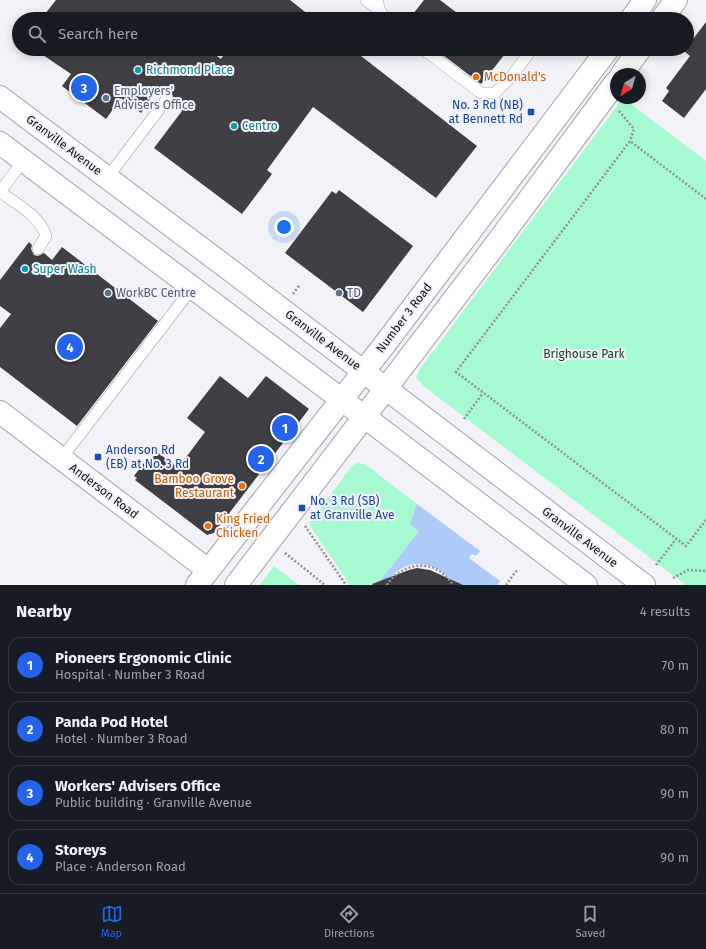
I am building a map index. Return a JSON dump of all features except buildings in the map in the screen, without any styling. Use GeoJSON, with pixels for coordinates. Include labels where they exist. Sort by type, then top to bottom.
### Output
{"type":"FeatureCollection","features":[{"type":"Feature","properties":{"kind":"main road"},"geometry":{"type":"LineString","coordinates":[[636,12],[645,0]]}},
{"type":"Feature","properties":{"kind":"main road"},"geometry":{"type":"LineString","coordinates":[[667,12],[676,0]]}},
{"type":"Feature","properties":{"kind":"main road","name":"Number 3 Road"},"geometry":{"type":"LineString","coordinates":[[202,578],[342,400],[603,56]]}},
{"type":"Feature","properties":{"kind":"main road"},"geometry":{"type":"LineString","coordinates":[[626,68],[635,56]]}},
{"type":"Feature","properties":{"kind":"main road"},"geometry":{"type":"LineString","coordinates":[[236,585],[496,244],[610,90]]}},
{"type":"Feature","properties":{"kind":"main road","name":"Granville Avenue"},"geometry":{"type":"LineString","coordinates":[[0,97],[364,371],[644,585]]}},
{"type":"Feature","properties":{"kind":"main road"},"geometry":{"type":"LineString","coordinates":[[0,143],[365,416],[586,585]]}},
{"type":"Feature","properties":{"kind":"main road","name":"Anderson Road"},"geometry":{"type":"LineString","coordinates":[[0,412],[61,458],[202,578]]}},
{"type":"Feature","properties":{"kind":"lane"},"geometry":{"type":"LineString","coordinates":[[366,0],[381,10]]}},
{"type":"Feature","properties":{"kind":"lane"},"geometry":{"type":"LineString","coordinates":[[432,56],[480,93],[495,94],[511,77],[527,56]]}},
{"type":"Feature","properties":{"kind":"lane"},"geometry":{"type":"LineString","coordinates":[[107,178],[167,99]]}},
{"type":"Feature","properties":{"kind":"lane"},"geometry":{"type":"LineString","coordinates":[[24,161],[0,192],[36,219],[43,228],[46,236],[38,249]]}},
{"type":"Feature","properties":{"kind":"lane"},"geometry":{"type":"LineString","coordinates":[[61,458],[193,287]]}},
{"type":"Feature","properties":{"kind":"path"},"geometry":{"type":"LineString","coordinates":[[619,110],[634,129],[630,141],[456,372],[686,546],[706,520]]}},
{"type":"Feature","properties":{"kind":"path"},"geometry":{"type":"LineString","coordinates":[[630,141],[706,199]]}},
{"type":"Feature","properties":{"kind":"path"},"geometry":{"type":"LineString","coordinates":[[293,295],[299,286]]}},
{"type":"Feature","properties":{"kind":"path"},"geometry":{"type":"LineString","coordinates":[[464,419],[484,393]]}},
{"type":"Feature","properties":{"kind":"path"},"geometry":{"type":"LineString","coordinates":[[303,522],[346,585]]}},
{"type":"Feature","properties":{"kind":"path"},"geometry":{"type":"LineString","coordinates":[[656,565],[676,539]]}},
{"type":"Feature","properties":{"kind":"path"},"geometry":{"type":"LineString","coordinates":[[281,551],[325,585]]}},
{"type":"Feature","properties":{"kind":"path"},"geometry":{"type":"LineString","coordinates":[[387,585],[395,575],[402,571],[419,566],[431,567],[439,570],[453,585]]}},
{"type":"Feature","properties":{"kind":"path"},"geometry":{"type":"LineString","coordinates":[[506,585],[517,570]]}},
{"type":"Feature","properties":{"kind":"path"},"geometry":{"type":"LineString","coordinates":[[673,578],[688,570],[706,571]]}},
{"type":"Feature","properties":{"kind":"green space","name":"Brighouse Park"},"geometry":{"type":"Polygon","coordinates":[[[619,104],[631,104],[706,161],[706,585],[686,585],[426,388],[416,378],[420,369],[619,104]]]}},
{"type":"Feature","properties":{"kind":"green space"},"geometry":{"type":"Polygon","coordinates":[[[356,463],[365,464],[417,504],[410,524],[419,531],[377,585],[350,585],[309,524],[351,467],[356,463]]]}},
{"type":"Feature","properties":{"kind":"green space"},"geometry":{"type":"Polygon","coordinates":[[[274,566],[299,585],[260,585],[274,566]]]}},
{"type":"Feature","properties":{"kind":"water"},"geometry":{"type":"Polygon","coordinates":[[[417,504],[480,551],[476,556],[472,554],[469,558],[500,581],[497,585],[455,585],[444,573],[437,569],[423,564],[416,564],[400,569],[388,580],[377,585],[419,531],[410,524],[417,504]]]}},
{"type":"Feature","properties":{"kind":"place","name":"Richmond Place"},"geometry":{"type":"Point","coordinates":[138,70]}},
{"type":"Feature","properties":{"kind":"place","name":"McDonald's"},"geometry":{"type":"Point","coordinates":[476,77]}},
{"type":"Feature","properties":{"kind":"place","name":"Workers' Advisers Office"},"geometry":{"type":"Point","coordinates":[84,88]}},
{"type":"Feature","properties":{"kind":"place","name":"Employers' Advisers Office"},"geometry":{"type":"Point","coordinates":[106,98]}},
{"type":"Feature","properties":{"kind":"place","name":"No. 3 Rd (NB) at Bennett Rd"},"geometry":{"type":"Point","coordinates":[531,112]}},
{"type":"Feature","properties":{"kind":"place","name":"Centro"},"geometry":{"type":"Point","coordinates":[234,126]}},
{"type":"Feature","properties":{"kind":"place","name":"Super Wash"},"geometry":{"type":"Point","coordinates":[25,269]}},
{"type":"Feature","properties":{"kind":"place","name":"WorkBC Centre"},"geometry":{"type":"Point","coordinates":[108,293]}},
{"type":"Feature","properties":{"kind":"place","name":"TD"},"geometry":{"type":"Point","coordinates":[339,293]}},
{"type":"Feature","properties":{"kind":"place","name":"Storeys"},"geometry":{"type":"Point","coordinates":[70,347]}},
{"type":"Feature","properties":{"kind":"place","name":"Pioneers Ergonomic Clinic"},"geometry":{"type":"Point","coordinates":[285,428]}},
{"type":"Feature","properties":{"kind":"place","name":"Anderson Rd (EB) at No. 3 Rd"},"geometry":{"type":"Point","coordinates":[98,457]}},
{"type":"Feature","properties":{"kind":"place","name":"Panda Pod Hotel"},"geometry":{"type":"Point","coordinates":[261,459]}},
{"type":"Feature","properties":{"kind":"place","name":"Bamboo Grove Restaurant"},"geometry":{"type":"Point","coordinates":[242,486]}},
{"type":"Feature","properties":{"kind":"place","name":"No. 3 Rd (SB) at Granville Ave"},"geometry":{"type":"Point","coordinates":[302,508]}},
{"type":"Feature","properties":{"kind":"place","name":"King Fried Chicken"},"geometry":{"type":"Point","coordinates":[208,526]}}]}
